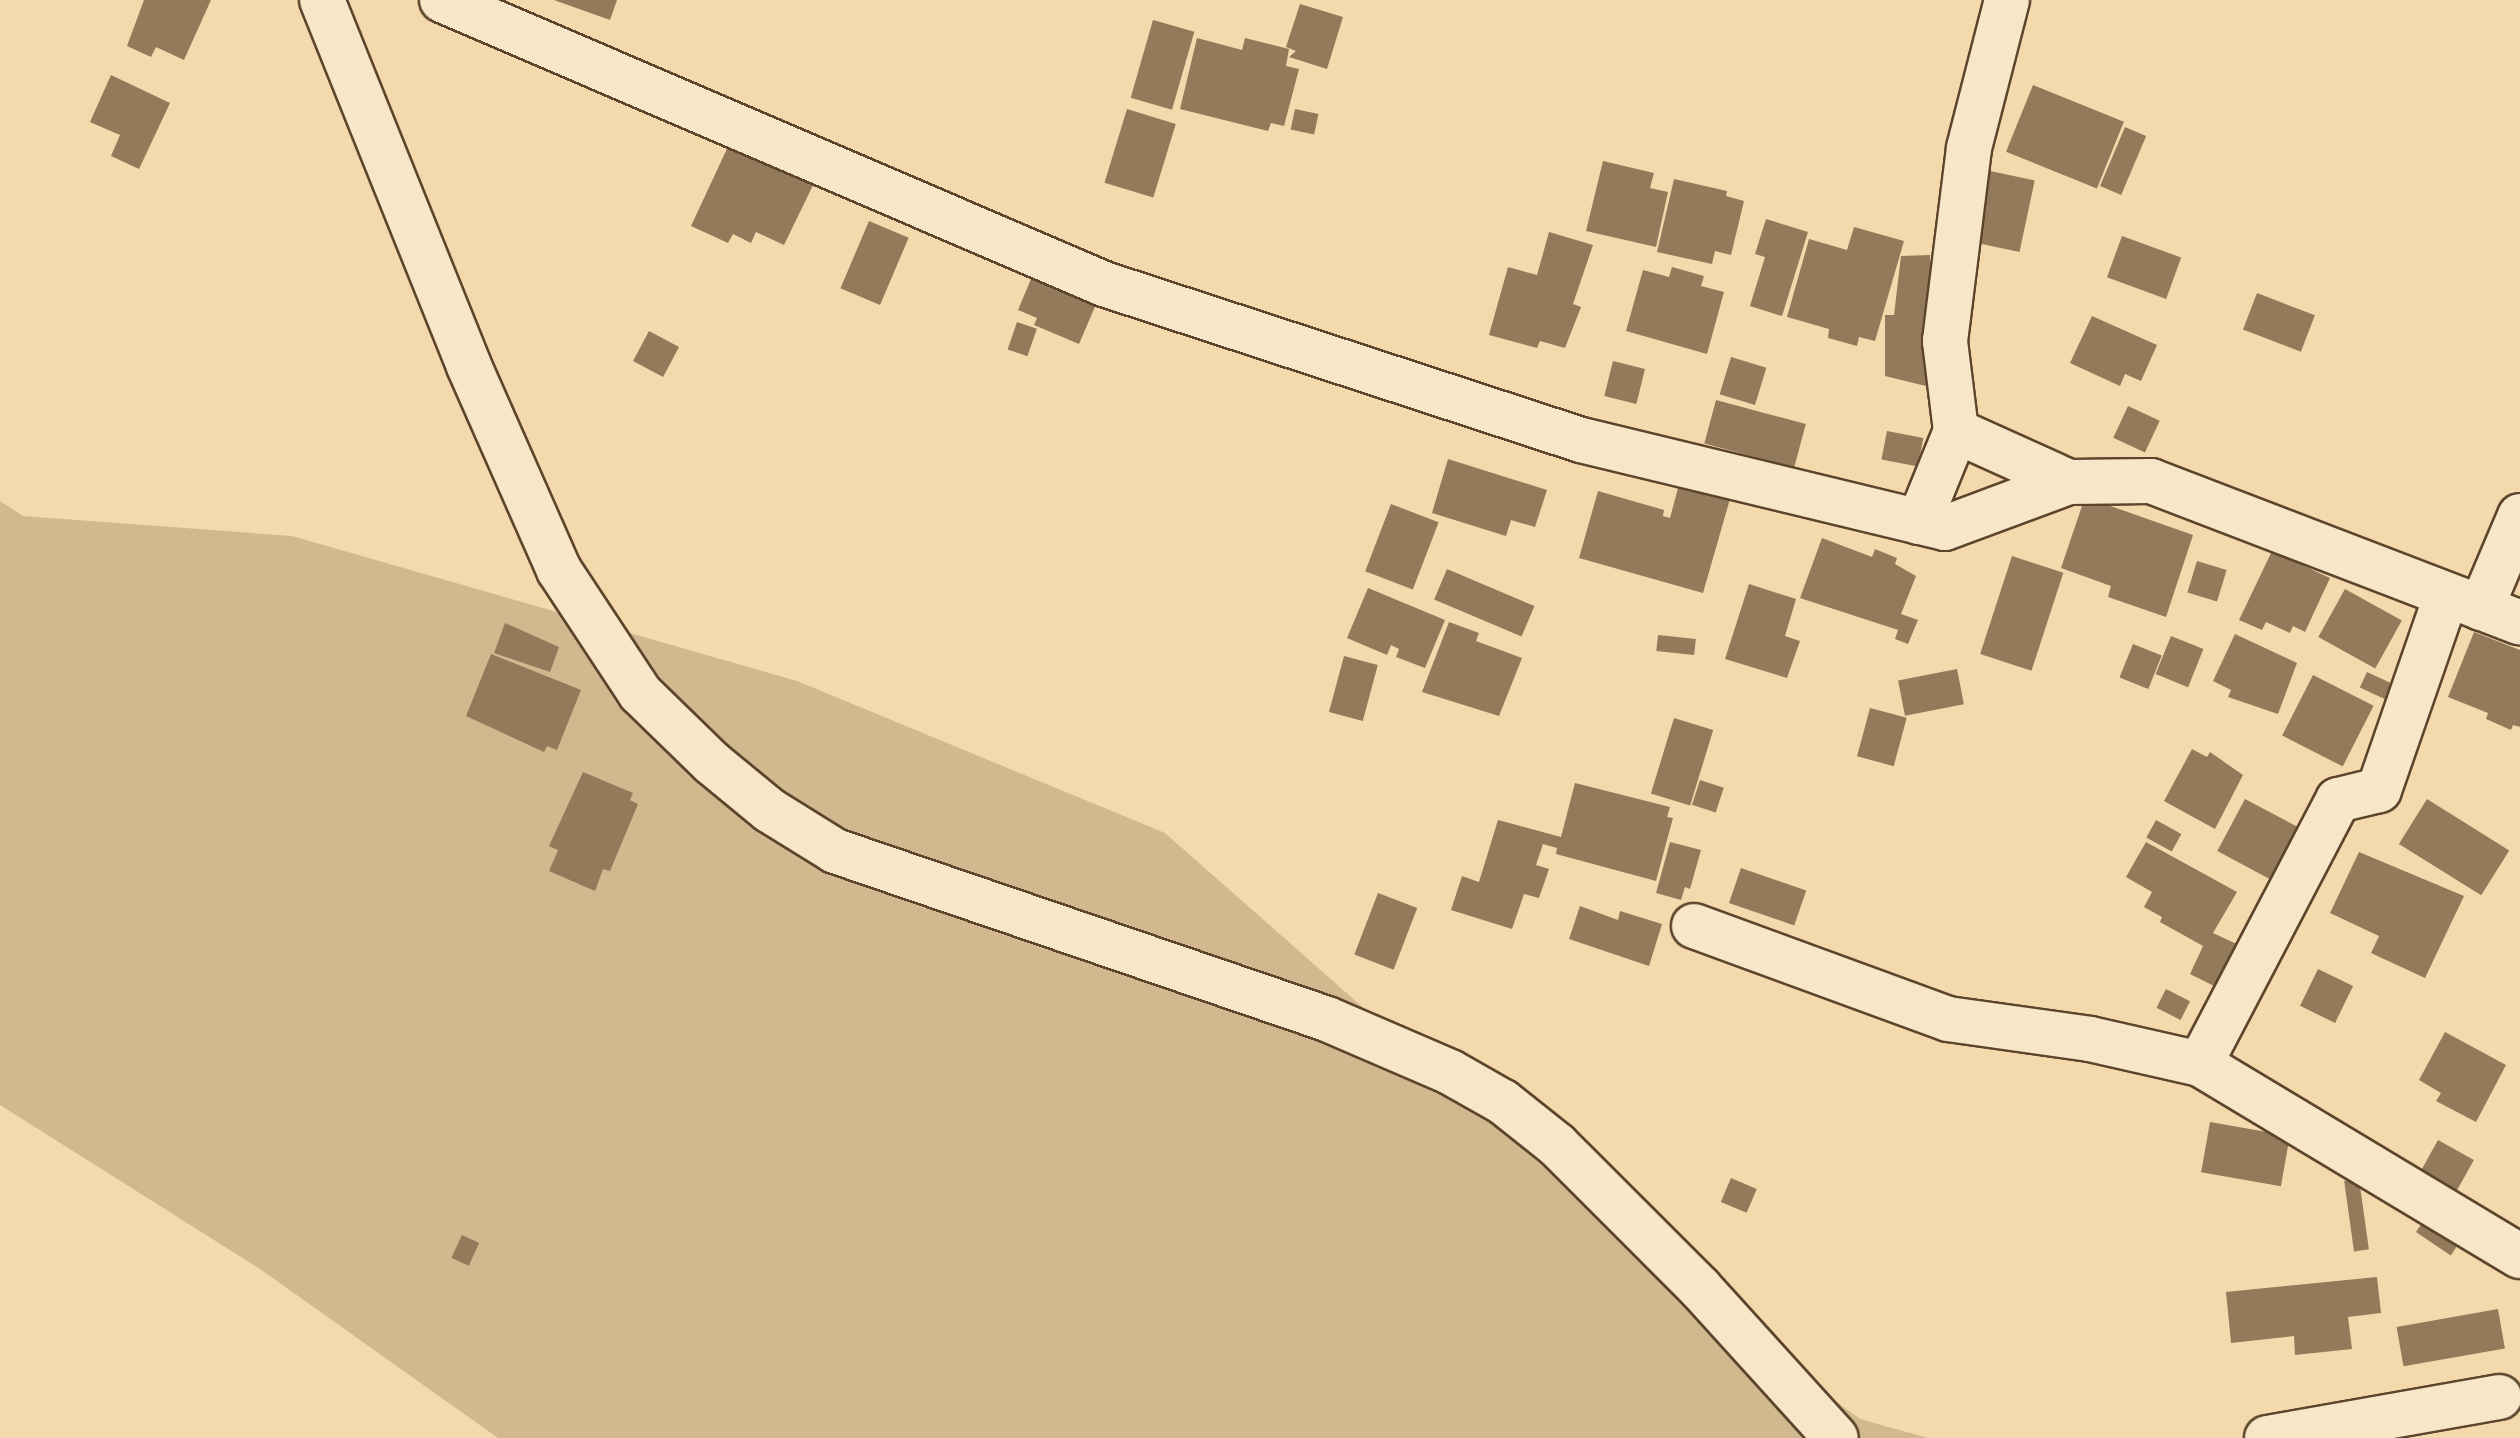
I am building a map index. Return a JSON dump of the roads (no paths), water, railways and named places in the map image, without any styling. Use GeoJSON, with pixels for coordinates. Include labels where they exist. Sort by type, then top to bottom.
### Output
{"type":"FeatureCollection","features":[{"type":"Feature","properties":{"kind":"street"},"geometry":{"type":"LineString","coordinates":[[322,0],[469,366],[559,570],[640,693],[712,763],[769,810],[835,851],[1327,1019],[1450,1072],[1503,1102],[1557,1145],[1700,1288],[1836,1438]]}},
{"type":"Feature","properties":{"kind":"street"},"geometry":{"type":"LineString","coordinates":[[442,0],[1104,284],[1581,440],[1945,528],[2069,482],[2151,481],[2482,609]]}},
{"type":"Feature","properties":{"kind":"street"},"geometry":{"type":"LineString","coordinates":[[1919,522],[1956,431],[1945,341],[1969,148],[2007,0]]}},
{"type":"Feature","properties":{"kind":"street"},"geometry":{"type":"LineString","coordinates":[[1956,431],[2069,482]]}},
{"type":"Feature","properties":{"kind":"street"},"geometry":{"type":"LineString","coordinates":[[2200,1064],[2338,800],[2379,790],[2482,609],[2520,516]]}},
{"type":"Feature","properties":{"kind":"street"},"geometry":{"type":"LineString","coordinates":[[1694,926],[1948,1019],[2090,1039],[2200,1064],[2520,1256]]}},
{"type":"Feature","properties":{"kind":"street"},"geometry":{"type":"LineString","coordinates":[[2267,1438],[2513,1400]]}}]}
